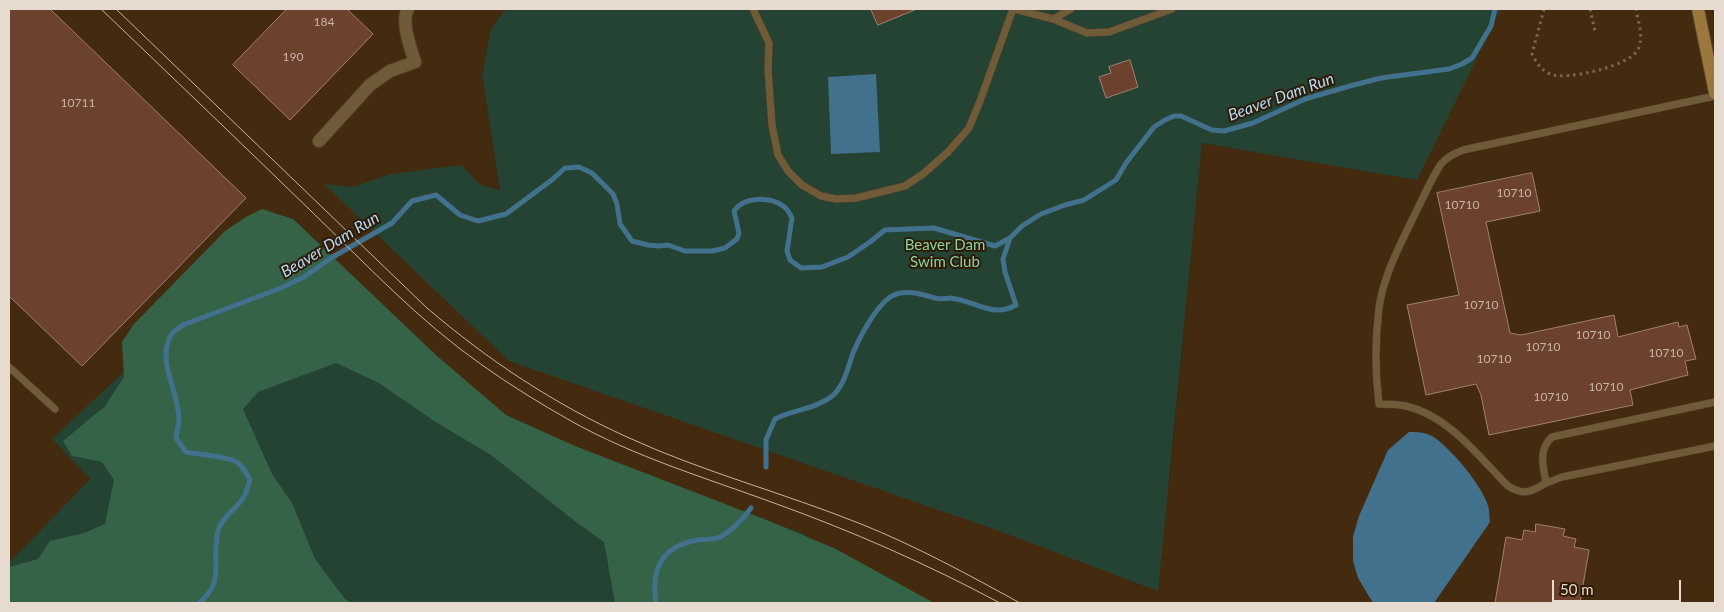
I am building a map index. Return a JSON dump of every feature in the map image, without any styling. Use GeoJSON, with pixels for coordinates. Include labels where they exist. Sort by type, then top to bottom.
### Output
{"type":"FeatureCollection","features":[{"type":"Feature","properties":{"kind":"main road"},"geometry":{"type":"LineString","coordinates":[[1698,9],[1715,92]]}},
{"type":"Feature","properties":{"kind":"street"},"geometry":{"type":"LineString","coordinates":[[319,141],[378,79],[390,71],[415,62],[406,29],[406,12],[408,9]]}},
{"type":"Feature","properties":{"kind":"lane"},"geometry":{"type":"LineString","coordinates":[[753,9],[769,42],[768,69],[772,125],[778,155],[788,172],[802,184],[821,196],[836,199],[856,198],[905,186],[923,174],[948,152],[969,128],[1014,9],[1053,20],[1088,33],[1109,32],[1172,9]]}},
{"type":"Feature","properties":{"kind":"lane"},"geometry":{"type":"LineString","coordinates":[[1053,20],[1070,9]]}},
{"type":"Feature","properties":{"kind":"lane"},"geometry":{"type":"LineString","coordinates":[[1715,96],[1463,150],[1452,154],[1442,163],[1429,185],[1402,241],[1383,287],[1379,307],[1375,369],[1379,404],[1405,405],[1426,413],[1446,424],[1508,486],[1517,492],[1530,492],[1562,476],[1715,446]]}},
{"type":"Feature","properties":{"kind":"lane"},"geometry":{"type":"LineString","coordinates":[[9,367],[55,409]]}},
{"type":"Feature","properties":{"kind":"lane"},"geometry":{"type":"LineString","coordinates":[[1546,483],[1543,451],[1546,442],[1552,437],[1715,402]]}},
{"type":"Feature","properties":{"kind":"path"},"geometry":{"type":"LineString","coordinates":[[1544,9],[1532,54],[1537,64],[1549,74],[1562,77],[1588,72],[1631,57],[1637,51],[1641,35],[1636,9]]}},
{"type":"Feature","properties":{"kind":"path"},"geometry":{"type":"LineString","coordinates":[[1590,9],[1595,31]]}},
{"type":"Feature","properties":{"kind":"shaded area"},"geometry":{"type":"Polygon","coordinates":[[[9,9],[506,9],[491,29],[482,75],[500,190],[481,185],[461,165],[390,174],[352,187],[325,185],[1169,487],[1202,143],[1302,160],[1466,79],[1501,9],[1715,9],[1715,603],[803,603],[52,439],[90,479],[9,563],[9,9]]]}},
{"type":"Feature","properties":{"kind":"green space","name":"Beaver Dam Swim Club"},"geometry":{"type":"Polygon","coordinates":[[[506,9],[1501,9],[1417,180],[1202,143],[1158,591],[1002,532],[509,361],[324,184],[352,187],[390,174],[461,165],[481,185],[500,190],[482,75],[491,29],[506,9]]]}},
{"type":"Feature","properties":{"kind":"green space"},"geometry":{"type":"Polygon","coordinates":[[[262,209],[293,219],[437,356],[506,415],[575,446],[836,549],[934,603],[615,603],[604,542],[491,455],[434,421],[379,383],[336,363],[258,392],[243,409],[272,474],[292,503],[315,559],[345,599],[351,603],[9,603],[9,567],[38,559],[50,541],[84,533],[105,524],[114,480],[102,462],[72,456],[63,441],[105,406],[124,377],[122,342],[134,324],[225,231],[262,209]]]}},
{"type":"Feature","properties":{"kind":"green space"},"geometry":{"type":"Polygon","coordinates":[[[286,220],[514,433],[805,534],[803,603],[9,603],[9,563],[90,479],[52,439],[286,220]]]}},
{"type":"Feature","properties":{"kind":"water"},"geometry":{"type":"Polygon","coordinates":[[[876,74],[880,152],[831,154],[828,77],[876,74]]]}},
{"type":"Feature","properties":{"kind":"water"},"geometry":{"type":"Polygon","coordinates":[[[1409,432],[1432,436],[1456,457],[1485,497],[1489,508],[1490,522],[1434,603],[1373,603],[1358,578],[1353,561],[1353,537],[1359,516],[1388,450],[1409,432]]]}},
{"type":"Feature","properties":{"kind":"building"},"geometry":{"type":"Polygon","coordinates":[[[9,9],[50,9],[246,198],[82,366],[9,296],[9,9]]]}},
{"type":"Feature","properties":{"kind":"building"},"geometry":{"type":"Polygon","coordinates":[[[287,9],[347,9],[373,34],[290,120],[233,65],[287,9]]]}},
{"type":"Feature","properties":{"kind":"building"},"geometry":{"type":"Polygon","coordinates":[[[871,9],[917,9],[878,25],[871,9]]]}},
{"type":"Feature","properties":{"kind":"building"},"geometry":{"type":"Polygon","coordinates":[[[1130,60],[1138,87],[1106,98],[1099,77],[1111,73],[1109,67],[1130,60]]]}},
{"type":"Feature","properties":{"kind":"building"},"geometry":{"type":"Polygon","coordinates":[[[1532,173],[1540,211],[1486,222],[1510,333],[1521,335],[1614,315],[1618,337],[1678,322],[1679,327],[1687,325],[1696,359],[1685,361],[1688,375],[1630,390],[1633,405],[1489,435],[1481,395],[1476,384],[1426,395],[1407,305],[1459,295],[1437,193],[1532,173]]]}},
{"type":"Feature","properties":{"kind":"building"},"geometry":{"type":"Polygon","coordinates":[[[1536,524],[1565,529],[1563,536],[1576,539],[1574,547],[1589,550],[1580,603],[1495,603],[1506,537],[1522,540],[1524,530],[1535,532],[1536,524]]]}},
{"type":"Feature","properties":{"kind":"waterway","name":"Beaver Dam Run"},"geometry":{"type":"LineString","coordinates":[[199,603],[213,586],[216,567],[216,538],[221,523],[245,495],[250,480],[238,463],[221,457],[186,452],[176,438],[179,421],[178,408],[166,355],[171,335],[183,325],[281,288],[304,277],[331,258],[392,223],[412,201],[436,195],[460,215],[478,221],[506,214],[565,168],[579,167],[592,173],[613,194],[617,204],[620,224],[632,241],[648,245],[668,245],[685,251],[712,251],[725,248],[737,239],[739,233],[734,211],[743,203],[764,199],[783,206],[792,218],[787,251],[790,260],[801,268],[822,267],[848,257],[885,230],[934,228],[995,246],[1010,238],[1022,226],[1041,214],[1084,200],[1116,180],[1126,163],[1154,127],[1165,120],[1174,116],[1181,116],[1212,130],[1224,131],[1253,123],[1305,99],[1350,86],[1381,78],[1449,69],[1472,58],[1491,26],[1495,9]]}},
{"type":"Feature","properties":{"kind":"waterway"},"geometry":{"type":"LineString","coordinates":[[766,467],[766,440],[775,419],[825,401],[835,393],[842,382],[865,329],[876,312],[894,295],[909,293],[937,299],[959,299],[983,308],[999,310],[1016,305],[1005,272],[1003,259],[1010,238]]}},
{"type":"Feature","properties":{"kind":"waterway"},"geometry":{"type":"LineString","coordinates":[[656,603],[655,580],[657,570],[667,554],[685,543],[720,537],[737,524],[751,508]]}},
{"type":"Feature","properties":{"kind":"tram line"},"geometry":{"type":"LineString","coordinates":[[101,9],[415,311],[459,348],[504,380],[595,434],[645,456],[861,537],[945,575],[1000,603]]}},
{"type":"Feature","properties":{"kind":"tram line"},"geometry":{"type":"LineString","coordinates":[[116,9],[427,308],[522,380],[600,424],[656,450],[832,513],[882,533],[942,561],[1020,603]]}}]}
